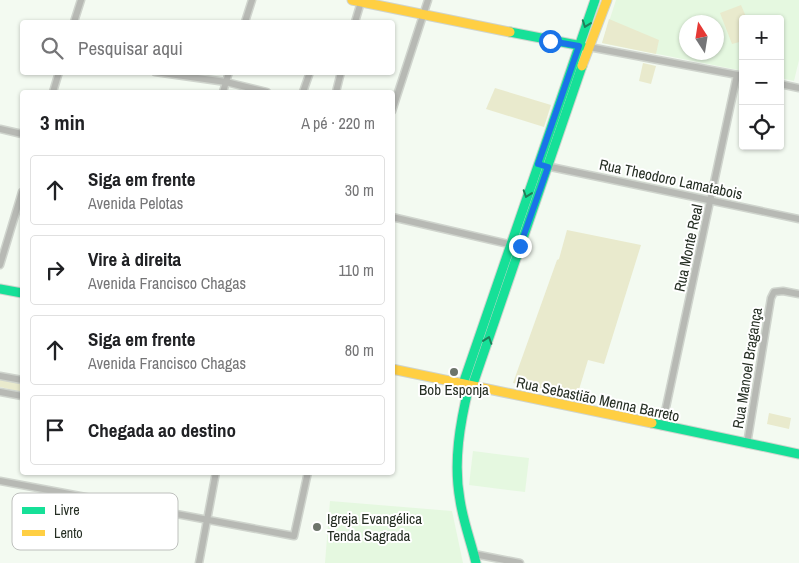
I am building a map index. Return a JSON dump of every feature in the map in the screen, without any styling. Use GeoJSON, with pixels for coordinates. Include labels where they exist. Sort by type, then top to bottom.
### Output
{"type":"FeatureCollection","features":[{"type":"Feature","properties":{"kind":"main road"},"geometry":{"type":"LineString","coordinates":[[475,559],[458,489],[457,473],[461,425],[468,385],[510,244],[595,0]]}},
{"type":"Feature","properties":{"kind":"main road"},"geometry":{"type":"LineString","coordinates":[[468,385],[520,246],[607,0]]}},
{"type":"Feature","properties":{"kind":"main road"},"geometry":{"type":"LineString","coordinates":[[356,1],[589,47]]}},
{"type":"Feature","properties":{"kind":"main road"},"geometry":{"type":"LineString","coordinates":[[0,289],[20,293]]}},
{"type":"Feature","properties":{"kind":"main road","name":"Rua Sebastião Menna Barreto"},"geometry":{"type":"LineString","coordinates":[[395,369],[799,454]]}},
{"type":"Feature","properties":{"kind":"street"},"geometry":{"type":"LineString","coordinates":[[75,20],[81,0]]}},
{"type":"Feature","properties":{"kind":"street"},"geometry":{"type":"LineString","coordinates":[[246,20],[252,0]]}},
{"type":"Feature","properties":{"kind":"street"},"geometry":{"type":"LineString","coordinates":[[395,102],[428,0]]}},
{"type":"Feature","properties":{"kind":"street"},"geometry":{"type":"LineString","coordinates":[[355,20],[356,1]]}},
{"type":"Feature","properties":{"kind":"street"},"geometry":{"type":"LineString","coordinates":[[589,47],[739,76]]}},
{"type":"Feature","properties":{"kind":"street"},"geometry":{"type":"LineString","coordinates":[[54,90],[58,75]]}},
{"type":"Feature","properties":{"kind":"street"},"geometry":{"type":"LineString","coordinates":[[176,75],[226,82],[259,90]]}},
{"type":"Feature","properties":{"kind":"street"},"geometry":{"type":"LineString","coordinates":[[224,90],[228,75]]}},
{"type":"Feature","properties":{"kind":"street"},"geometry":{"type":"LineString","coordinates":[[305,90],[309,75]]}},
{"type":"Feature","properties":{"kind":"street"},"geometry":{"type":"LineString","coordinates":[[336,90],[340,75]]}},
{"type":"Feature","properties":{"kind":"street","name":"Rua Monte Real"},"geometry":{"type":"LineString","coordinates":[[662,426],[739,80]]}},
{"type":"Feature","properties":{"kind":"street"},"geometry":{"type":"LineString","coordinates":[[784,85],[799,88]]}},
{"type":"Feature","properties":{"kind":"street"},"geometry":{"type":"LineString","coordinates":[[0,129],[20,134]]}},
{"type":"Feature","properties":{"kind":"street","name":"Rua Theodoro Lamatabois"},"geometry":{"type":"LineString","coordinates":[[538,164],[799,219]]}},
{"type":"Feature","properties":{"kind":"street"},"geometry":{"type":"LineString","coordinates":[[0,265],[20,199]]}},
{"type":"Feature","properties":{"kind":"street"},"geometry":{"type":"LineString","coordinates":[[395,218],[520,246]]}},
{"type":"Feature","properties":{"kind":"street","name":"Rua Manoel Bragança"},"geometry":{"type":"LineString","coordinates":[[747,444],[771,298],[777,290],[799,294]]}},
{"type":"Feature","properties":{"kind":"street"},"geometry":{"type":"LineString","coordinates":[[0,376],[20,380]]}},
{"type":"Feature","properties":{"kind":"street"},"geometry":{"type":"LineString","coordinates":[[0,392],[20,396]]}},
{"type":"Feature","properties":{"kind":"street"},"geometry":{"type":"LineString","coordinates":[[199,563],[215,475]]}},
{"type":"Feature","properties":{"kind":"street"},"geometry":{"type":"LineString","coordinates":[[178,515],[294,536],[307,475]]}},
{"type":"Feature","properties":{"kind":"street"},"geometry":{"type":"LineString","coordinates":[[0,481],[64,493]]}},
{"type":"Feature","properties":{"kind":"street"},"geometry":{"type":"LineString","coordinates":[[475,559],[520,563]]}},
{"type":"Feature","properties":{"kind":"shaded area"},"geometry":{"type":"Polygon","coordinates":[[[616,0],[799,0],[799,60],[794,81],[784,79],[784,15],[739,15],[739,70],[688,60],[724,60],[724,15],[679,15],[679,58],[602,43],[616,0]]]}},
{"type":"Feature","properties":{"kind":"shaded area"},"geometry":{"type":"Polygon","coordinates":[[[741,5],[745,15],[739,15],[739,42],[732,44],[724,23],[724,15],[720,13],[741,5]]]}},
{"type":"Feature","properties":{"kind":"shaded area"},"geometry":{"type":"Polygon","coordinates":[[[609,19],[659,40],[656,54],[602,43],[609,19]]]}},
{"type":"Feature","properties":{"kind":"shaded area"},"geometry":{"type":"Polygon","coordinates":[[[643,63],[656,66],[651,84],[639,81],[643,63]]]}},
{"type":"Feature","properties":{"kind":"shaded area"},"geometry":{"type":"Polygon","coordinates":[[[495,88],[551,105],[544,127],[486,109],[495,88]]]}},
{"type":"Feature","properties":{"kind":"shaded area"},"geometry":{"type":"Polygon","coordinates":[[[567,230],[641,245],[604,364],[588,360],[577,396],[513,383],[557,260],[559,259],[567,230]]]}},
{"type":"Feature","properties":{"kind":"shaded area"},"geometry":{"type":"Polygon","coordinates":[[[0,379],[20,383],[20,392],[0,387],[0,379]]]}},
{"type":"Feature","properties":{"kind":"shaded area"},"geometry":{"type":"Polygon","coordinates":[[[769,413],[791,418],[789,429],[767,424],[769,413]]]}},
{"type":"Feature","properties":{"kind":"shaded area"},"geometry":{"type":"Polygon","coordinates":[[[473,451],[529,458],[525,492],[469,485],[473,451]]]}},
{"type":"Feature","properties":{"kind":"shaded area"},"geometry":{"type":"Polygon","coordinates":[[[330,501],[452,511],[463,563],[325,563],[330,501]]]}},
{"type":"Feature","properties":{"kind":"traffic: fast"},"geometry":{"type":"LineString","coordinates":[[463,384],[595,0]]}},
{"type":"Feature","properties":{"kind":"traffic: fast"},"geometry":{"type":"LineString","coordinates":[[510,32],[582,46]]}},
{"type":"Feature","properties":{"kind":"traffic: fast"},"geometry":{"type":"LineString","coordinates":[[472,387],[582,66]]}},
{"type":"Feature","properties":{"kind":"traffic: fast"},"geometry":{"type":"LineString","coordinates":[[0,289],[20,293]]}},
{"type":"Feature","properties":{"kind":"traffic: fast"},"geometry":{"type":"LineString","coordinates":[[469,386],[460,428],[457,471],[461,508],[476,563]]}},
{"type":"Feature","properties":{"kind":"traffic: fast"},"geometry":{"type":"LineString","coordinates":[[652,423],[799,454]]}},
{"type":"Feature","properties":{"kind":"traffic: slow"},"geometry":{"type":"LineString","coordinates":[[352,0],[510,32]]}},
{"type":"Feature","properties":{"kind":"traffic: slow"},"geometry":{"type":"LineString","coordinates":[[582,66],[607,0]]}},
{"type":"Feature","properties":{"kind":"traffic: slow"},"geometry":{"type":"LineString","coordinates":[[395,370],[652,423]]}},
{"type":"Feature","properties":{"kind":"place","name":"Bob Esponja"},"geometry":{"type":"Point","coordinates":[454,372]}},
{"type":"Feature","properties":{"kind":"place","name":"Igreja Evangélica Tenda Sagrada"},"geometry":{"type":"Point","coordinates":[317,527]}},
{"type":"Feature","properties":{"kind":"route"},"geometry":{"type":"LineString","coordinates":[[520,246],[548,167],[538,164],[579,46],[550,41]]}}]}
